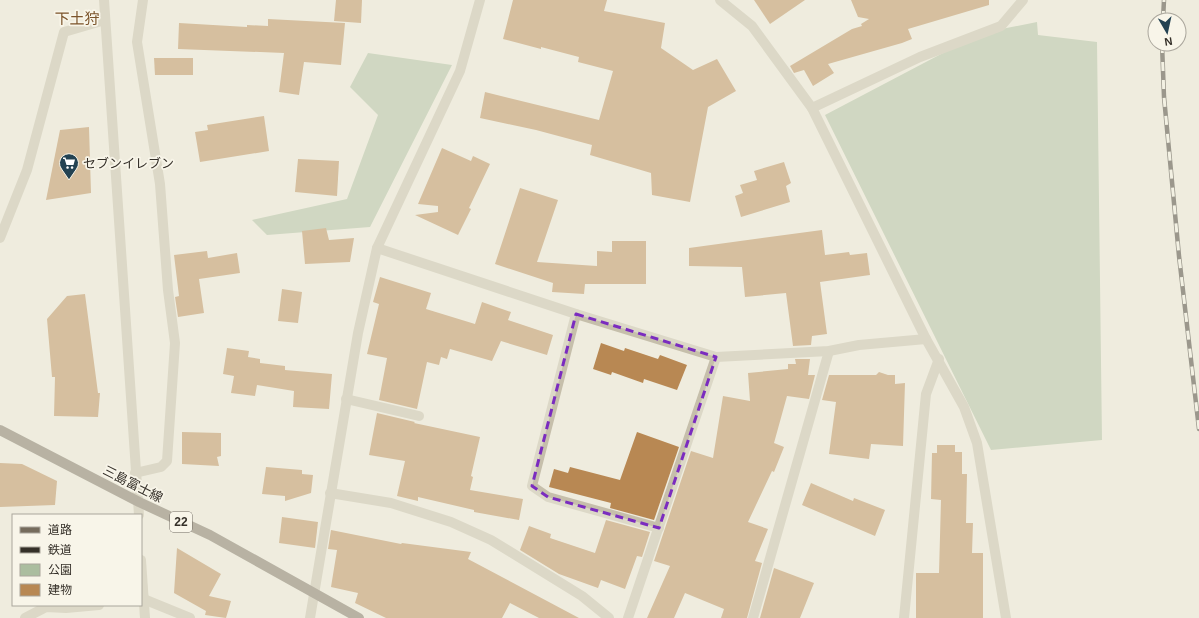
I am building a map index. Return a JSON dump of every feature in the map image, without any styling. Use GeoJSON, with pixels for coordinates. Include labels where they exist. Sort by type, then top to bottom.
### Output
{"type":"FeatureCollection","features":[{"type":"Feature","properties":{"kind":"main road","name":"三島富士線"},"geometry":{"type":"LineString","coordinates":[[0,430],[138,502],[210,535],[359,618]]}},
{"type":"Feature","properties":{"kind":"street"},"geometry":{"type":"LineString","coordinates":[[104,0],[139,514]]}},
{"type":"Feature","properties":{"kind":"street"},"geometry":{"type":"LineString","coordinates":[[136,473],[161,467],[167,461],[175,343],[168,290],[160,184],[137,42],[143,0]]}},
{"type":"Feature","properties":{"kind":"street"},"geometry":{"type":"LineString","coordinates":[[310,618],[346,399],[358,333],[377,248],[460,71],[480,0]]}},
{"type":"Feature","properties":{"kind":"street"},"geometry":{"type":"LineString","coordinates":[[720,0],[752,26],[812,108],[926,339],[939,359],[964,407],[977,443],[1006,618]]}},
{"type":"Feature","properties":{"kind":"street"},"geometry":{"type":"LineString","coordinates":[[812,108],[920,57],[1001,26],[1024,0]]}},
{"type":"Feature","properties":{"kind":"street"},"geometry":{"type":"LineString","coordinates":[[0,238],[27,170],[64,32],[105,20]]}},
{"type":"Feature","properties":{"kind":"street"},"geometry":{"type":"LineString","coordinates":[[377,248],[576,314],[716,357],[829,351],[926,339]]}},
{"type":"Feature","properties":{"kind":"street"},"geometry":{"type":"LineString","coordinates":[[576,314],[532,486],[548,497],[659,528]]}},
{"type":"Feature","properties":{"kind":"street"},"geometry":{"type":"LineString","coordinates":[[753,618],[829,351]]}},
{"type":"Feature","properties":{"kind":"street"},"geometry":{"type":"LineString","coordinates":[[628,618],[716,357]]}},
{"type":"Feature","properties":{"kind":"street"},"geometry":{"type":"LineString","coordinates":[[904,618],[926,394],[939,359]]}},
{"type":"Feature","properties":{"kind":"street"},"geometry":{"type":"LineString","coordinates":[[346,399],[419,416]]}},
{"type":"Feature","properties":{"kind":"street"},"geometry":{"type":"LineString","coordinates":[[330,493],[391,503],[451,522],[491,540],[582,596],[610,618]]}},
{"type":"Feature","properties":{"kind":"street"},"geometry":{"type":"LineString","coordinates":[[142,598],[145,618]]}},
{"type":"Feature","properties":{"kind":"street"},"geometry":{"type":"LineString","coordinates":[[142,598],[190,618]]}},
{"type":"Feature","properties":{"kind":"street"},"geometry":{"type":"LineString","coordinates":[[25,618],[46,607],[66,608],[88,606]]}},
{"type":"Feature","properties":{"kind":"highlighted area"},"geometry":{"type":"Polygon","coordinates":[[[576,314],[716,357],[659,528],[548,497],[532,486],[576,314]]]}},
{"type":"Feature","properties":{"kind":"green space"},"geometry":{"type":"Polygon","coordinates":[[[1037,22],[1038,35],[1097,42],[1102,440],[991,450],[825,115],[981,33],[1037,22]]]}},
{"type":"Feature","properties":{"kind":"green space"},"geometry":{"type":"Polygon","coordinates":[[[368,53],[452,65],[370,227],[267,235],[252,220],[347,199],[378,115],[350,87],[368,53]]]}},
{"type":"Feature","properties":{"kind":"building"},"geometry":{"type":"Polygon","coordinates":[[[336,0],[362,0],[361,23],[334,21],[336,0]]]}},
{"type":"Feature","properties":{"kind":"building"},"geometry":{"type":"Polygon","coordinates":[[[513,0],[607,0],[604,11],[665,23],[661,48],[693,70],[717,59],[736,91],[708,107],[690,202],[652,195],[651,173],[590,155],[592,145],[536,130],[480,118],[485,92],[599,120],[613,71],[578,62],[579,57],[503,39],[513,0]]]}},
{"type":"Feature","properties":{"kind":"building"},"geometry":{"type":"Polygon","coordinates":[[[754,0],[805,0],[770,24],[754,0]]]}},
{"type":"Feature","properties":{"kind":"building"},"geometry":{"type":"Polygon","coordinates":[[[851,0],[989,0],[989,5],[908,29],[912,39],[902,43],[828,64],[834,73],[813,86],[804,70],[794,73],[790,66],[852,29],[862,26],[861,24],[869,19],[858,17],[851,0]]]}},
{"type":"Feature","properties":{"kind":"building"},"geometry":{"type":"Polygon","coordinates":[[[268,19],[345,23],[341,65],[304,62],[299,95],[279,92],[284,53],[178,49],[179,23],[247,27],[247,25],[268,26],[268,19]]]}},
{"type":"Feature","properties":{"kind":"building"},"geometry":{"type":"Polygon","coordinates":[[[154,58],[193,58],[193,75],[155,75],[154,58]]]}},
{"type":"Feature","properties":{"kind":"building"},"geometry":{"type":"Polygon","coordinates":[[[264,116],[269,151],[200,162],[195,132],[208,130],[207,125],[264,116]]]}},
{"type":"Feature","properties":{"kind":"building"},"geometry":{"type":"Polygon","coordinates":[[[89,127],[91,193],[46,200],[60,130],[89,127]]]}},
{"type":"Feature","properties":{"kind":"building"},"geometry":{"type":"Polygon","coordinates":[[[442,148],[471,161],[473,156],[490,164],[458,235],[415,215],[438,212],[438,206],[418,204],[442,148]]]}},
{"type":"Feature","properties":{"kind":"building"},"geometry":{"type":"Polygon","coordinates":[[[298,159],[339,161],[337,196],[295,192],[298,159]]]}},
{"type":"Feature","properties":{"kind":"building"},"geometry":{"type":"Polygon","coordinates":[[[784,162],[791,183],[786,186],[790,202],[741,217],[735,196],[743,193],[740,185],[757,180],[754,171],[784,162]]]}},
{"type":"Feature","properties":{"kind":"building"},"geometry":{"type":"Polygon","coordinates":[[[520,188],[558,200],[537,262],[597,266],[597,251],[612,252],[612,241],[646,241],[646,284],[585,284],[584,294],[552,292],[553,283],[495,264],[520,188]]]}},
{"type":"Feature","properties":{"kind":"building"},"geometry":{"type":"Polygon","coordinates":[[[326,228],[329,240],[354,238],[350,262],[305,264],[302,231],[326,228]]]}},
{"type":"Feature","properties":{"kind":"building"},"geometry":{"type":"Polygon","coordinates":[[[822,230],[825,255],[849,252],[850,255],[867,253],[870,275],[820,282],[827,334],[812,336],[811,345],[793,346],[786,293],[745,297],[742,267],[689,266],[689,248],[822,230]]]}},
{"type":"Feature","properties":{"kind":"building"},"geometry":{"type":"Polygon","coordinates":[[[207,251],[208,258],[237,253],[240,273],[199,279],[204,313],[178,317],[175,297],[179,296],[174,255],[207,251]]]}},
{"type":"Feature","properties":{"kind":"building"},"geometry":{"type":"Polygon","coordinates":[[[380,277],[431,293],[426,309],[475,324],[482,302],[511,312],[508,320],[553,335],[547,355],[501,341],[492,361],[450,349],[447,359],[441,357],[439,365],[427,362],[417,409],[379,400],[387,358],[367,354],[379,304],[373,302],[380,277]]]}},
{"type":"Feature","properties":{"kind":"building"},"geometry":{"type":"Polygon","coordinates":[[[282,289],[302,292],[298,323],[278,321],[282,289]]]}},
{"type":"Feature","properties":{"kind":"building"},"geometry":{"type":"Polygon","coordinates":[[[85,294],[98,393],[100,393],[98,417],[54,416],[55,377],[52,377],[47,319],[67,296],[85,294]]]}},
{"type":"Feature","properties":{"kind":"building"},"geometry":{"type":"Polygon","coordinates":[[[601,343],[624,351],[625,348],[658,359],[660,355],[687,365],[677,390],[644,379],[643,383],[612,372],[611,375],[593,369],[601,343]]]}},
{"type":"Feature","properties":{"kind":"building"},"geometry":{"type":"Polygon","coordinates":[[[227,348],[249,351],[248,357],[260,359],[260,363],[285,366],[285,370],[332,374],[329,409],[293,407],[294,391],[257,385],[255,396],[231,393],[234,376],[223,374],[227,348]]]}},
{"type":"Feature","properties":{"kind":"building"},"geometry":{"type":"Polygon","coordinates":[[[795,359],[810,359],[808,375],[815,375],[809,399],[787,396],[774,443],[784,447],[774,472],[772,471],[748,522],[768,529],[755,561],[762,563],[747,618],[721,618],[724,609],[685,593],[674,618],[647,618],[670,566],[654,561],[691,451],[713,458],[723,396],[750,401],[748,373],[788,369],[788,364],[796,364],[795,359]]]}},
{"type":"Feature","properties":{"kind":"building"},"geometry":{"type":"Polygon","coordinates":[[[879,372],[888,375],[895,375],[895,384],[905,383],[903,446],[871,444],[869,459],[829,454],[836,402],[822,400],[829,375],[876,375],[879,372]]]}},
{"type":"Feature","properties":{"kind":"building"},"geometry":{"type":"Polygon","coordinates":[[[377,413],[415,422],[414,423],[480,437],[471,476],[473,477],[470,490],[523,499],[519,520],[474,512],[474,510],[418,497],[418,501],[397,496],[405,461],[369,455],[377,413]]]}},
{"type":"Feature","properties":{"kind":"building"},"geometry":{"type":"Polygon","coordinates":[[[182,432],[221,433],[221,456],[217,457],[219,466],[182,464],[182,432]]]}},
{"type":"Feature","properties":{"kind":"building"},"geometry":{"type":"Polygon","coordinates":[[[637,432],[679,447],[654,520],[610,508],[611,503],[549,487],[554,469],[568,473],[570,467],[620,480],[637,432]]]}},
{"type":"Feature","properties":{"kind":"building"},"geometry":{"type":"Polygon","coordinates":[[[937,445],[955,445],[955,452],[962,452],[962,474],[967,474],[966,523],[973,523],[972,553],[983,553],[983,618],[916,618],[916,573],[939,573],[941,500],[931,499],[932,453],[937,453],[937,445]]]}},
{"type":"Feature","properties":{"kind":"building"},"geometry":{"type":"Polygon","coordinates":[[[0,463],[22,464],[57,481],[55,505],[0,507],[0,463]]]}},
{"type":"Feature","properties":{"kind":"building"},"geometry":{"type":"Polygon","coordinates":[[[266,467],[302,470],[302,474],[313,475],[311,493],[285,501],[285,496],[262,494],[266,467]]]}},
{"type":"Feature","properties":{"kind":"building"},"geometry":{"type":"Polygon","coordinates":[[[811,483],[853,501],[854,498],[885,510],[875,536],[802,505],[811,483]]]}},
{"type":"Feature","properties":{"kind":"building"},"geometry":{"type":"Polygon","coordinates":[[[282,517],[318,522],[315,548],[279,543],[282,517]]]}},
{"type":"Feature","properties":{"kind":"building"},"geometry":{"type":"Polygon","coordinates":[[[606,520],[650,532],[642,557],[637,556],[625,589],[601,580],[598,588],[559,574],[520,550],[529,526],[551,534],[550,538],[595,553],[606,520]]]}},
{"type":"Feature","properties":{"kind":"building"},"geometry":{"type":"Polygon","coordinates":[[[331,530],[401,544],[471,552],[468,559],[579,618],[539,618],[510,603],[502,618],[386,618],[355,603],[358,593],[331,587],[337,550],[328,549],[331,530]]]}},
{"type":"Feature","properties":{"kind":"building"},"geometry":{"type":"Polygon","coordinates":[[[177,548],[221,574],[209,596],[231,601],[226,618],[205,615],[206,611],[174,593],[177,548]]]}},
{"type":"Feature","properties":{"kind":"building"},"geometry":{"type":"Polygon","coordinates":[[[774,568],[814,583],[800,618],[760,618],[774,568]]]}},
{"type":"Feature","properties":{"kind":"railway"},"geometry":{"type":"LineString","coordinates":[[1163,12],[1164,0]]}},
{"type":"Feature","properties":{"kind":"railway"},"geometry":{"type":"LineString","coordinates":[[1162,52],[1164,97],[1179,256],[1199,429]]}},
{"type":"Feature","properties":{"kind":"place","name":"セブンイレブン"},"geometry":{"type":"Point","coordinates":[69,180]}},
{"type":"Feature","properties":{"kind":"district","name":"下土狩"},"geometry":{"type":"Point","coordinates":[77,18]}}]}
